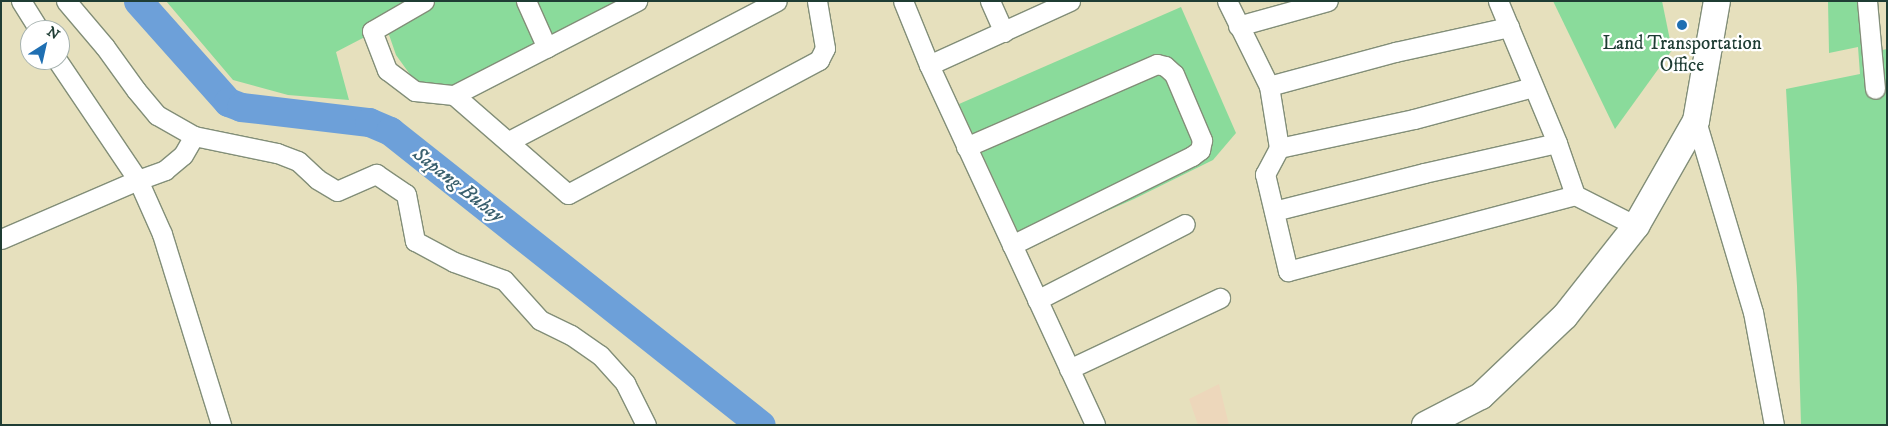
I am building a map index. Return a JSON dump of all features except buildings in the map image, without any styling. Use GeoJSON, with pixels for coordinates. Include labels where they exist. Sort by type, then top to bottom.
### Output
{"type":"FeatureCollection","features":[{"type":"Feature","properties":{"kind":"main road"},"geometry":{"type":"LineString","coordinates":[[1425,425],[1481,396],[1565,316],[1636,226],[1696,121],[1717,1]]}},
{"type":"Feature","properties":{"kind":"street"},"geometry":{"type":"LineString","coordinates":[[21,1],[33,20]]}},
{"type":"Feature","properties":{"kind":"street"},"geometry":{"type":"LineString","coordinates":[[66,1],[105,46],[136,90],[158,115],[194,136],[278,153],[298,161],[317,179],[337,191],[376,174],[406,194],[415,241],[454,262],[504,280],[540,320],[571,335],[600,355],[625,383],[646,425]]}},
{"type":"Feature","properties":{"kind":"street"},"geometry":{"type":"LineString","coordinates":[[424,1],[372,31],[387,70],[416,91],[454,95],[547,48],[612,7],[636,1]]}},
{"type":"Feature","properties":{"kind":"street"},"geometry":{"type":"LineString","coordinates":[[526,1],[547,48]]}},
{"type":"Feature","properties":{"kind":"street"},"geometry":{"type":"LineString","coordinates":[[509,141],[777,1]]}},
{"type":"Feature","properties":{"kind":"street"},"geometry":{"type":"LineString","coordinates":[[454,95],[568,194],[819,60],[826,48],[817,1]]}},
{"type":"Feature","properties":{"kind":"street"},"geometry":{"type":"LineString","coordinates":[[903,1],[966,147],[1095,425]]}},
{"type":"Feature","properties":{"kind":"street"},"geometry":{"type":"LineString","coordinates":[[990,1],[1004,32]]}},
{"type":"Feature","properties":{"kind":"street"},"geometry":{"type":"LineString","coordinates":[[929,65],[1070,1]]}},
{"type":"Feature","properties":{"kind":"street"},"geometry":{"type":"LineString","coordinates":[[1227,1],[1269,86],[1278,148],[1265,174],[1288,270],[1575,195],[1636,226]]}},
{"type":"Feature","properties":{"kind":"street"},"geometry":{"type":"LineString","coordinates":[[1238,26],[1328,1]]}},
{"type":"Feature","properties":{"kind":"street"},"geometry":{"type":"LineString","coordinates":[[1498,1],[1557,143],[1575,195]]}},
{"type":"Feature","properties":{"kind":"street"},"geometry":{"type":"LineString","coordinates":[[1867,1],[1875,89]]}},
{"type":"Feature","properties":{"kind":"street"},"geometry":{"type":"LineString","coordinates":[[1269,86],[1395,52],[1509,27]]}},
{"type":"Feature","properties":{"kind":"street"},"geometry":{"type":"LineString","coordinates":[[966,147],[1156,64],[1166,66],[1174,74],[1202,140],[1200,150],[1192,156],[1012,245]]}},
{"type":"Feature","properties":{"kind":"street"},"geometry":{"type":"LineString","coordinates":[[64,70],[138,180],[162,234],[221,425]]}},
{"type":"Feature","properties":{"kind":"street"},"geometry":{"type":"LineString","coordinates":[[1278,148],[1414,119],[1533,87]]}},
{"type":"Feature","properties":{"kind":"street"},"geometry":{"type":"LineString","coordinates":[[1696,121],[1753,312],[1774,425]]}},
{"type":"Feature","properties":{"kind":"street"},"geometry":{"type":"LineString","coordinates":[[1,239],[165,170],[183,155],[194,136]]}},
{"type":"Feature","properties":{"kind":"street"},"geometry":{"type":"LineString","coordinates":[[1274,211],[1424,173],[1557,143]]}},
{"type":"Feature","properties":{"kind":"street"},"geometry":{"type":"LineString","coordinates":[[1037,300],[1185,224]]}},
{"type":"Feature","properties":{"kind":"street"},"geometry":{"type":"LineString","coordinates":[[1069,369],[1220,298]]}},
{"type":"Feature","properties":{"kind":"shaded area"},"geometry":{"type":"Polygon","coordinates":[[[1219,384],[1229,425],[1198,425],[1189,399],[1219,384]]]}},
{"type":"Feature","properties":{"kind":"green space"},"geometry":{"type":"Polygon","coordinates":[[[166,1],[632,1],[453,92],[414,80],[396,55],[386,26],[336,52],[349,100],[288,95],[233,80],[166,1]]]}},
{"type":"Feature","properties":{"kind":"green space"},"geometry":{"type":"Polygon","coordinates":[[[1553,1],[1662,1],[1672,50],[1615,129],[1553,1]]]}},
{"type":"Feature","properties":{"kind":"green space"},"geometry":{"type":"Polygon","coordinates":[[[1828,1],[1873,1],[1878,51],[1887,49],[1887,425],[1801,425],[1797,286],[1786,89],[1860,74],[1858,47],[1829,53],[1828,1]]]}},
{"type":"Feature","properties":{"kind":"green space"},"geometry":{"type":"Polygon","coordinates":[[[1181,7],[1236,133],[1213,160],[1134,199],[1025,247],[959,104],[1181,7]]]}},
{"type":"Feature","properties":{"kind":"waterway","name":"Sapang Buhay"},"geometry":{"type":"LineString","coordinates":[[138,1],[228,102],[241,107],[369,122],[390,131],[761,425]]}},
{"type":"Feature","properties":{"kind":"place","name":"Land Transportation Office"},"geometry":{"type":"Point","coordinates":[1682,25]}}]}
